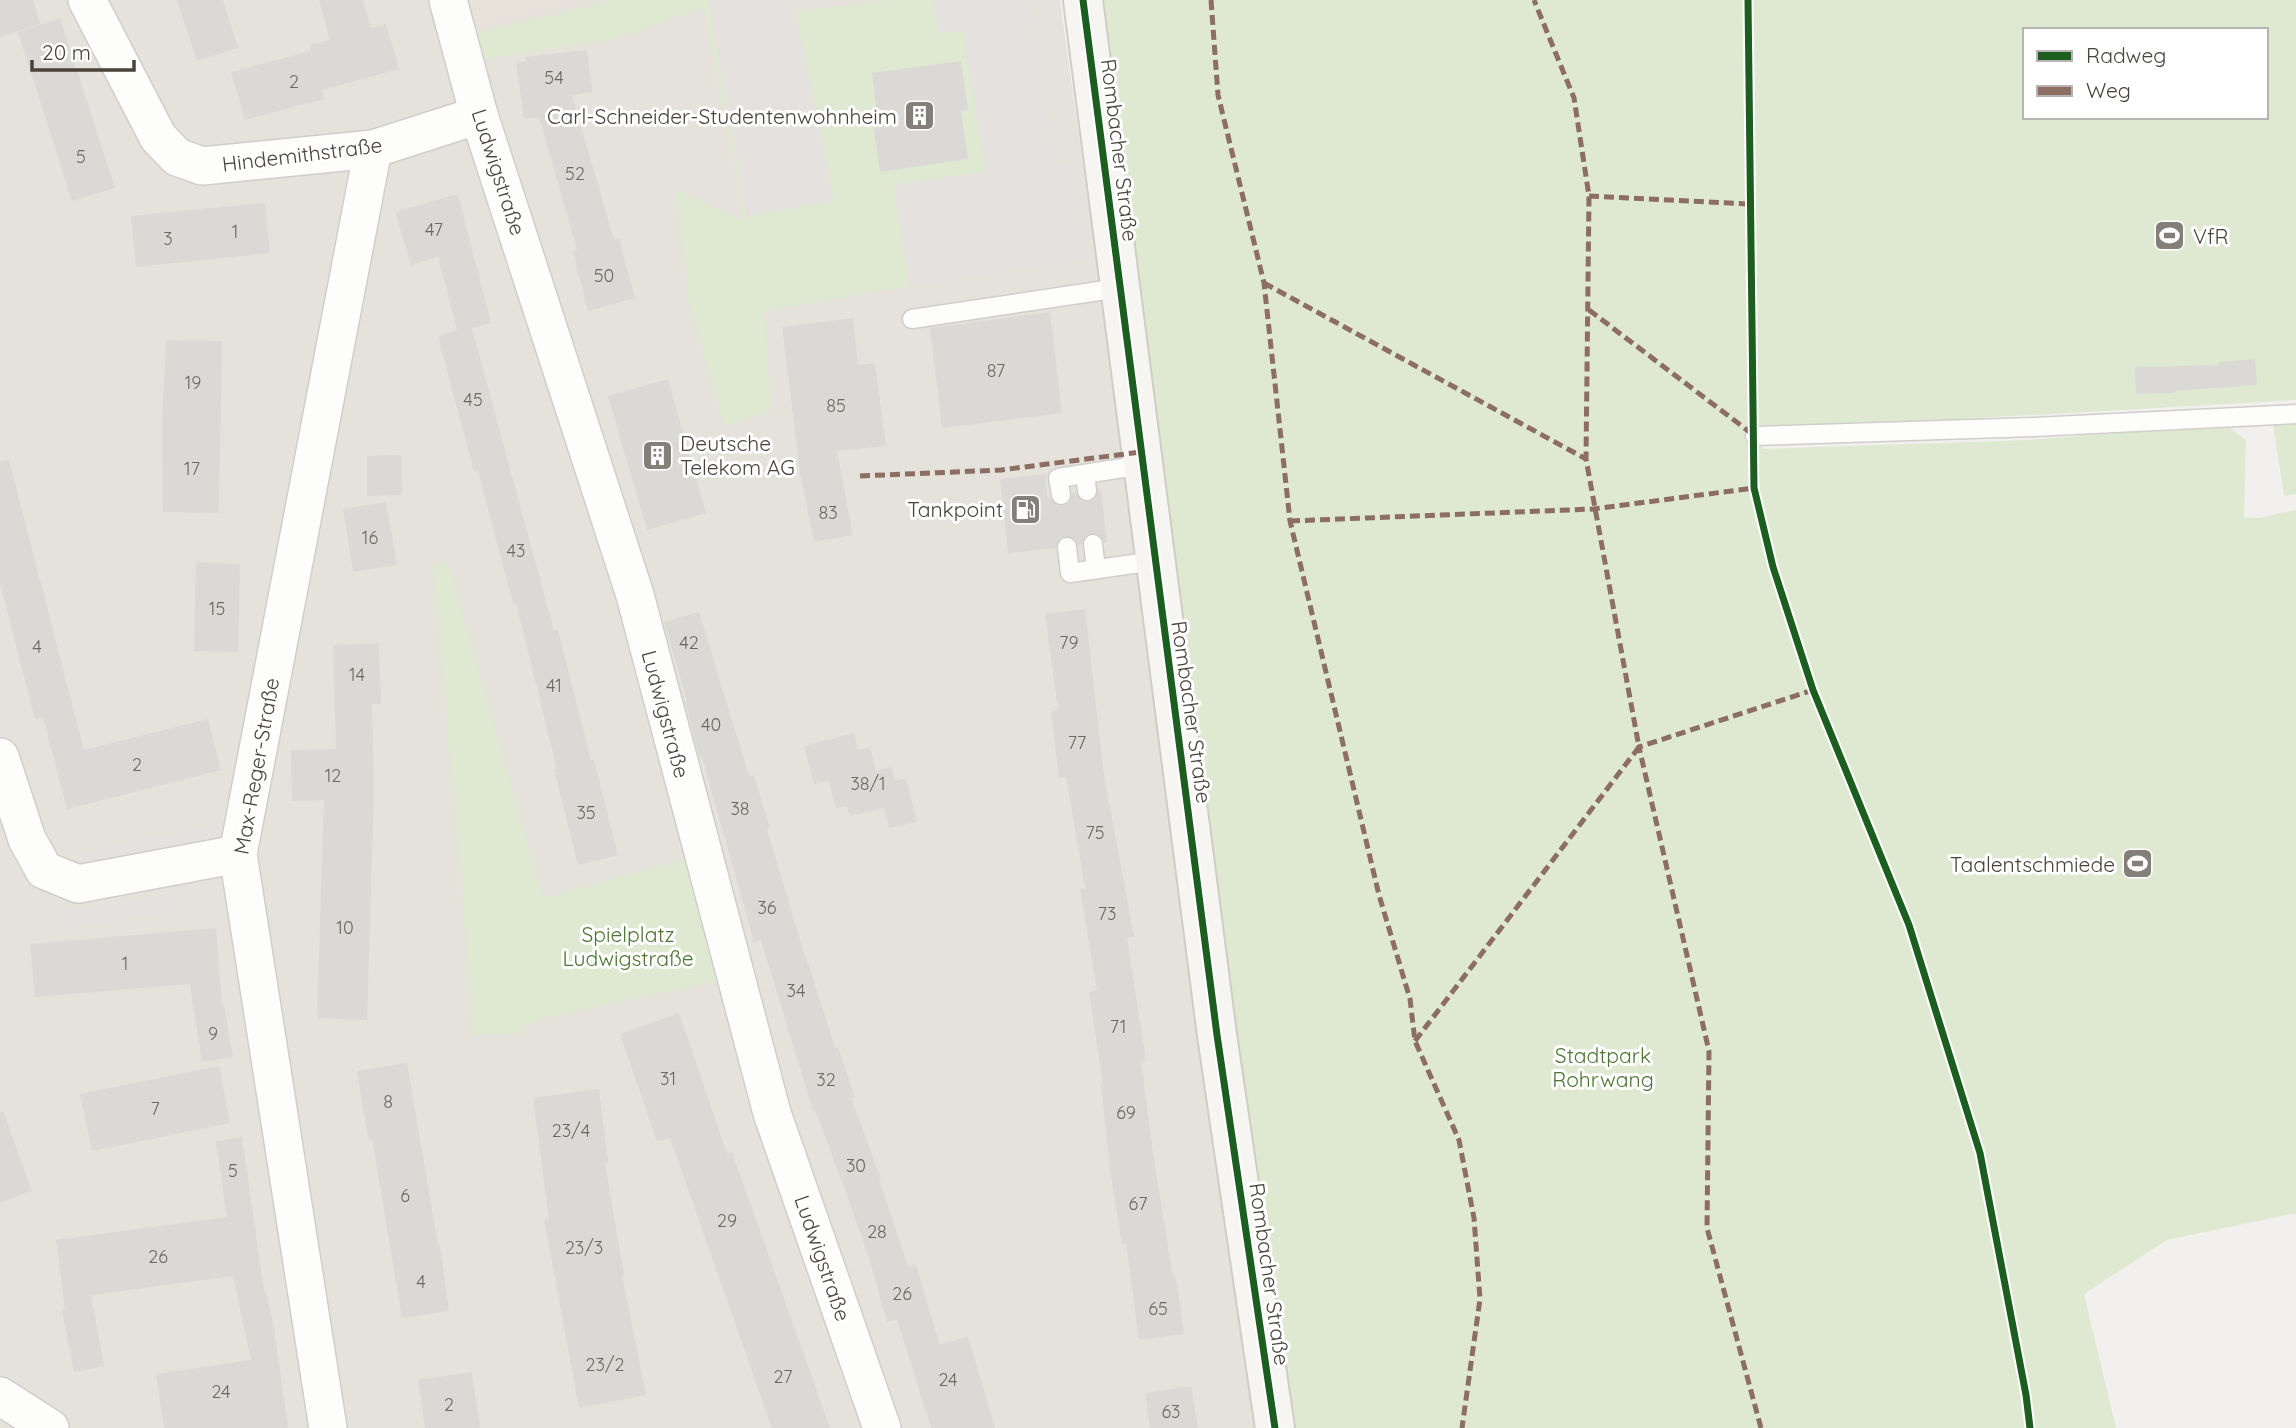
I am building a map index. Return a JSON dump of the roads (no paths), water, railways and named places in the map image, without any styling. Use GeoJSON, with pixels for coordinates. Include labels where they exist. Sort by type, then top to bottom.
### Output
{"type":"FeatureCollection","features":[{"type":"Feature","properties":{"kind":"main road","name":"Rombacher Straße"},"geometry":{"type":"LineString","coordinates":[[1083,0],[1215,1022],[1275,1428]]}},
{"type":"Feature","properties":{"kind":"street","name":"Hindemithstraße"},"geometry":{"type":"LineString","coordinates":[[87,0],[158,137],[177,157],[202,166],[373,149],[479,115]]}},
{"type":"Feature","properties":{"kind":"street","name":"Ludwigstraße"},"geometry":{"type":"LineString","coordinates":[[449,0],[479,115],[635,594],[772,1113],[882,1428]]}},
{"type":"Feature","properties":{"kind":"street","name":"Max-Reger-Straße"},"geometry":{"type":"LineString","coordinates":[[328,1428],[238,854],[373,149]]}},
{"type":"Feature","properties":{"kind":"street"},"geometry":{"type":"LineString","coordinates":[[0,757],[27,839],[44,870],[78,884],[238,854]]}},
{"type":"Feature","properties":{"kind":"street"},"geometry":{"type":"LineString","coordinates":[[0,1396],[50,1428]]}},
{"type":"Feature","properties":{"kind":"lane"},"geometry":{"type":"LineString","coordinates":[[912,319],[1119,288]]}},
{"type":"Feature","properties":{"kind":"lane"},"geometry":{"type":"LineString","coordinates":[[1755,436],[2034,427],[2296,414]]}},
{"type":"Feature","properties":{"kind":"lane"},"geometry":{"type":"LineString","coordinates":[[1061,495],[1058,478],[1086,483],[1142,465]]}},
{"type":"Feature","properties":{"kind":"lane"},"geometry":{"type":"LineString","coordinates":[[1093,544],[1096,569]]}},
{"type":"Feature","properties":{"kind":"lane"},"geometry":{"type":"LineString","coordinates":[[1067,547],[1070,573],[1154,561]]}},
{"type":"Feature","properties":{"kind":"place","name":"Carl-Schneider-Studentenwohnheim"},"geometry":{"type":"Point","coordinates":[920,116]}},
{"type":"Feature","properties":{"kind":"place","name":"VfR"},"geometry":{"type":"Point","coordinates":[2170,236]}},
{"type":"Feature","properties":{"kind":"place","name":"Deutsche Telekom AG"},"geometry":{"type":"Point","coordinates":[657,455]}},
{"type":"Feature","properties":{"kind":"place","name":"Tankpoint"},"geometry":{"type":"Point","coordinates":[1026,509]}},
{"type":"Feature","properties":{"kind":"place","name":"Taalentschmiede"},"geometry":{"type":"Point","coordinates":[2138,864]}},
{"type":"Feature","properties":{"kind":"park label","name":"Spielplatz Ludwigstraße"},"geometry":{"type":"Point","coordinates":[628,946]}},
{"type":"Feature","properties":{"kind":"park label","name":"Stadtpark Rohrwang"},"geometry":{"type":"Point","coordinates":[1603,1067]}}]}
